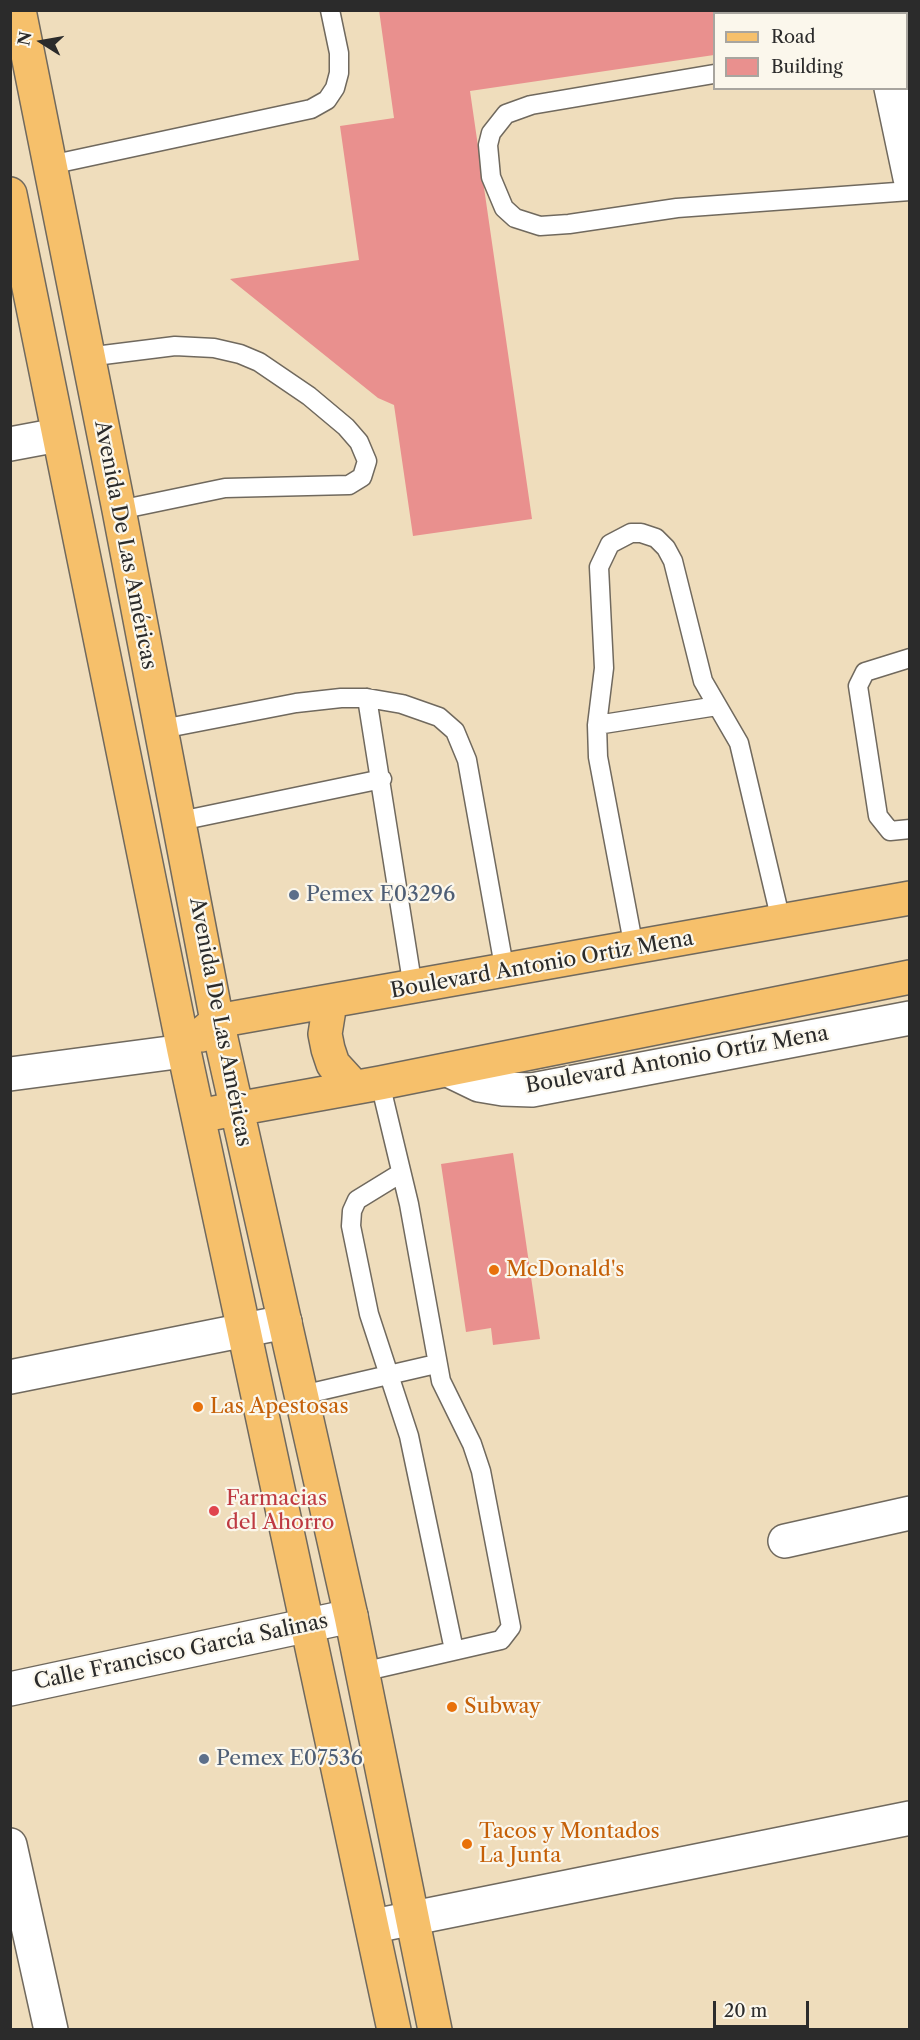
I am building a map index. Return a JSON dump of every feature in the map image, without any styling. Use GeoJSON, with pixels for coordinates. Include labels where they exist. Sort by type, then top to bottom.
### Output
{"type":"FeatureCollection","features":[{"type":"Feature","properties":{"kind":"main road","name":"Avenida De Las Américas"},"geometry":{"type":"LineString","coordinates":[[19,10],[180,820],[217,1021],[351,1616],[435,2030]]}},
{"type":"Feature","properties":{"kind":"main road","name":"Avenida De Las Américas"},"geometry":{"type":"LineString","coordinates":[[10,194],[184,1050],[200,1115],[244,1330],[374,1926],[394,2030]]}},
{"type":"Feature","properties":{"kind":"main road","name":"Boulevard Antonio Ortiz Mena"},"geometry":{"type":"LineString","coordinates":[[217,1021],[505,972],[909,898]]}},
{"type":"Feature","properties":{"kind":"main road"},"geometry":{"type":"LineString","coordinates":[[200,1115],[448,1070],[909,977]]}},
{"type":"Feature","properties":{"kind":"main road"},"geometry":{"type":"LineString","coordinates":[[330,1003],[325,1034],[327,1049],[333,1064],[367,1085]]}},
{"type":"Feature","properties":{"kind":"main road"},"geometry":{"type":"LineString","coordinates":[[184,1050],[217,1021]]}},
{"type":"Feature","properties":{"kind":"street"},"geometry":{"type":"LineString","coordinates":[[891,90],[909,178]]}},
{"type":"Feature","properties":{"kind":"street"},"geometry":{"type":"LineString","coordinates":[[10,444],[58,435]]}},
{"type":"Feature","properties":{"kind":"street","name":"Boulevard Antonio Ortíz Mena"},"geometry":{"type":"LineString","coordinates":[[448,1070],[479,1085],[531,1090],[909,1018]]}},
{"type":"Feature","properties":{"kind":"street"},"geometry":{"type":"LineString","coordinates":[[10,1074],[184,1050]]}},
{"type":"Feature","properties":{"kind":"street"},"geometry":{"type":"LineString","coordinates":[[10,1377],[285,1322]]}},
{"type":"Feature","properties":{"kind":"street"},"geometry":{"type":"LineString","coordinates":[[785,1541],[909,1513]]}},
{"type":"Feature","properties":{"kind":"street","name":"Calle Francisco García Salinas"},"geometry":{"type":"LineString","coordinates":[[10,1689],[351,1616]]}},
{"type":"Feature","properties":{"kind":"street"},"geometry":{"type":"LineString","coordinates":[[374,1926],[412,1916],[909,1818]]}},
{"type":"Feature","properties":{"kind":"street"},"geometry":{"type":"LineString","coordinates":[[10,1845],[51,2030]]}},
{"type":"Feature","properties":{"kind":"lane"},"geometry":{"type":"LineString","coordinates":[[50,165],[311,109],[327,100],[335,88],[339,73],[339,53],[330,10]]}},
{"type":"Feature","properties":{"kind":"lane"},"geometry":{"type":"LineString","coordinates":[[713,74],[531,105],[506,114],[491,133],[488,145],[491,177],[504,208],[515,218],[540,226],[677,208],[909,191]]}},
{"type":"Feature","properties":{"kind":"lane"},"geometry":{"type":"LineString","coordinates":[[87,357],[175,346],[214,348],[240,354],[259,362],[309,396],[346,427],[359,442],[367,461],[362,477],[350,485],[225,488],[119,510]]}},
{"type":"Feature","properties":{"kind":"lane"},"geometry":{"type":"LineString","coordinates":[[634,948],[598,757],[597,725],[604,668],[599,567],[610,544],[631,533],[651,536],[666,548],[673,561],[699,668],[717,706],[739,743],[781,921]]}},
{"type":"Feature","properties":{"kind":"lane"},"geometry":{"type":"LineString","coordinates":[[909,658],[865,672],[858,686],[878,816],[884,827],[890,831],[909,829]]}},
{"type":"Feature","properties":{"kind":"lane"},"geometry":{"type":"LineString","coordinates":[[367,698],[382,779],[413,988]]}},
{"type":"Feature","properties":{"kind":"lane"},"geometry":{"type":"LineString","coordinates":[[162,729],[296,703],[367,698],[402,704],[431,713],[455,731],[462,744],[505,972]]}},
{"type":"Feature","properties":{"kind":"lane"},"geometry":{"type":"LineString","coordinates":[[597,725],[717,706]]}},
{"type":"Feature","properties":{"kind":"lane"},"geometry":{"type":"LineString","coordinates":[[180,820],[382,779]]}},
{"type":"Feature","properties":{"kind":"lane"},"geometry":{"type":"LineString","coordinates":[[362,1672],[501,1640],[509,1633],[511,1621],[481,1471],[472,1444],[447,1397],[436,1364],[428,1302],[401,1173],[367,1085]]}},
{"type":"Feature","properties":{"kind":"lane"},"geometry":{"type":"LineString","coordinates":[[401,1173],[362,1195],[354,1205],[351,1218],[369,1314],[409,1436],[454,1650]]}},
{"type":"Feature","properties":{"kind":"lane"},"geometry":{"type":"LineString","coordinates":[[302,1395],[436,1364]]}},
{"type":"Feature","properties":{"kind":"building"},"geometry":{"type":"Polygon","coordinates":[[[379,10],[834,10],[834,12],[713,12],[713,55],[470,91],[532,519],[413,536],[394,405],[378,398],[230,279],[359,260],[340,126],[394,118],[379,10]]]}},
{"type":"Feature","properties":{"kind":"building","name":"McDonald's"},"geometry":{"type":"Polygon","coordinates":[[[513,1153],[540,1339],[493,1345],[491,1328],[466,1332],[441,1164],[513,1153]]]}},
{"type":"Feature","properties":{"kind":"place","name":"Pemex E03296"},"geometry":{"type":"Point","coordinates":[294,895]}},
{"type":"Feature","properties":{"kind":"place","name":"McDonald's"},"geometry":{"type":"Point","coordinates":[494,1270]}},
{"type":"Feature","properties":{"kind":"place","name":"Las Apestosas"},"geometry":{"type":"Point","coordinates":[198,1407]}},
{"type":"Feature","properties":{"kind":"place","name":"Farmacias del Ahorro"},"geometry":{"type":"Point","coordinates":[214,1511]}},
{"type":"Feature","properties":{"kind":"place","name":"Subway"},"geometry":{"type":"Point","coordinates":[452,1707]}},
{"type":"Feature","properties":{"kind":"place","name":"Pemex E07536"},"geometry":{"type":"Point","coordinates":[204,1759]}},
{"type":"Feature","properties":{"kind":"place","name":"Tacos y Montados La Junta"},"geometry":{"type":"Point","coordinates":[467,1844]}}]}
